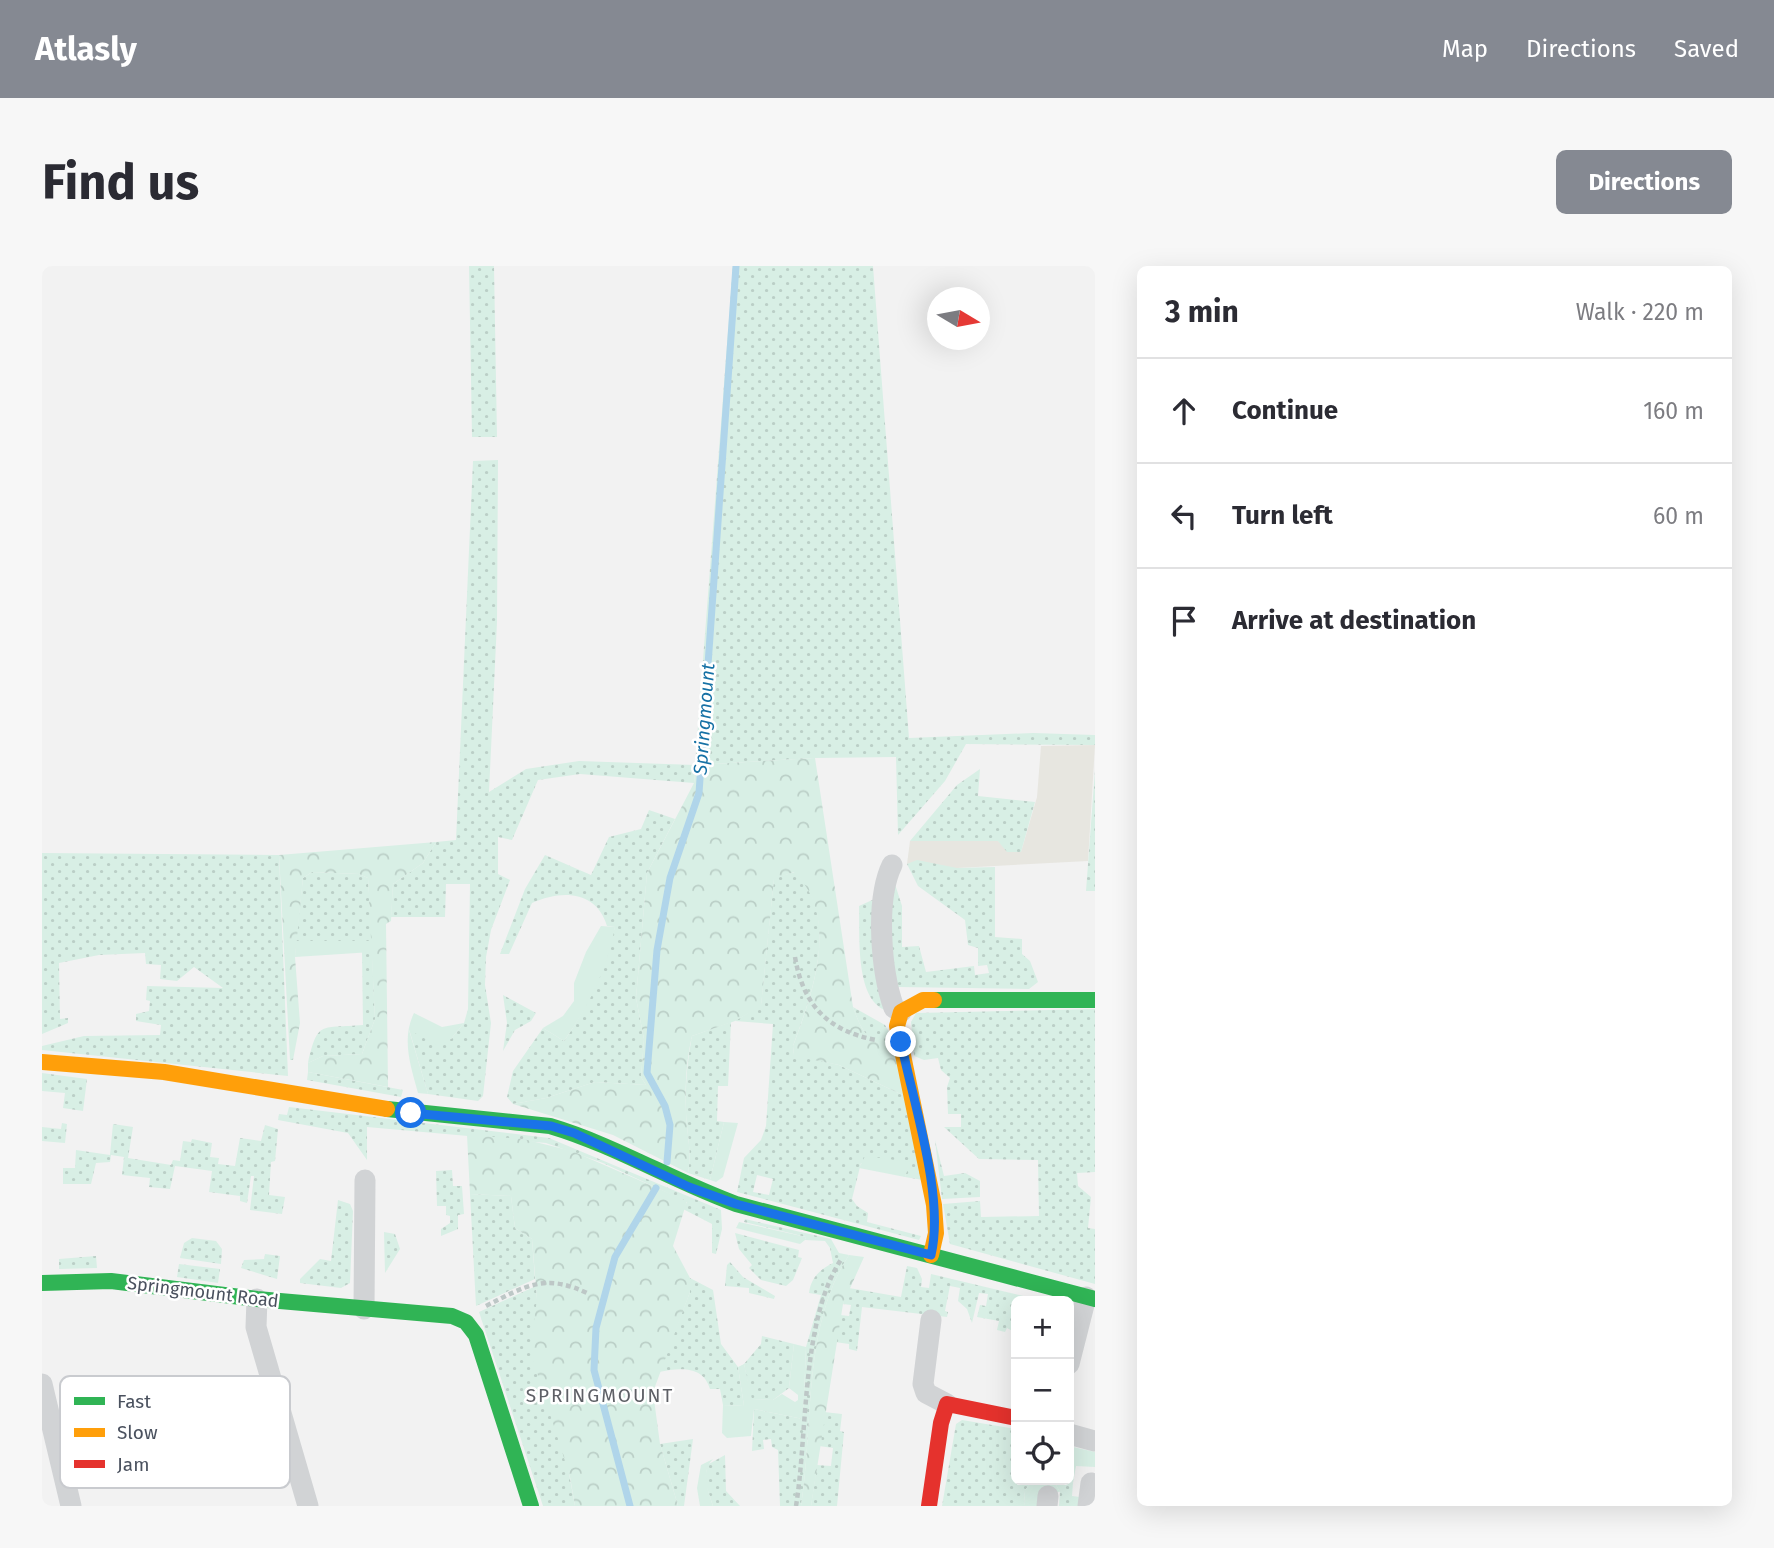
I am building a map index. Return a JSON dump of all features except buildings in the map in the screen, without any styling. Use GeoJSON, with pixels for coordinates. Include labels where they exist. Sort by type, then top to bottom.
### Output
{"type":"FeatureCollection","features":[{"type":"Feature","properties":{"kind":"street"},"geometry":{"type":"LineString","coordinates":[[892,865],[885,879],[883,897],[884,946],[888,993],[894,1008],[901,1012]]}},
{"type":"Feature","properties":{"kind":"street"},"geometry":{"type":"LineString","coordinates":[[931,1255],[936,1233],[934,1205],[898,1026],[901,1012],[923,1000],[1095,1000]]}},
{"type":"Feature","properties":{"kind":"street"},"geometry":{"type":"LineString","coordinates":[[42,1062],[164,1072],[411,1113],[551,1126],[574,1133],[689,1187],[736,1204],[1091,1298],[1071,1359]]}},
{"type":"Feature","properties":{"kind":"street"},"geometry":{"type":"LineString","coordinates":[[364,1309],[365,1180]]}},
{"type":"Feature","properties":{"kind":"street","name":"Springmount Road"},"geometry":{"type":"LineString","coordinates":[[42,1283],[111,1282],[257,1299],[452,1316],[466,1322],[476,1335],[531,1506]]}},
{"type":"Feature","properties":{"kind":"street"},"geometry":{"type":"LineString","coordinates":[[257,1299],[256,1327],[270,1376]]}},
{"type":"Feature","properties":{"kind":"street"},"geometry":{"type":"LineString","coordinates":[[931,1320],[923,1384],[926,1393],[947,1404],[1011,1417]]}},
{"type":"Feature","properties":{"kind":"street"},"geometry":{"type":"LineString","coordinates":[[42,1384],[60,1460]]}},
{"type":"Feature","properties":{"kind":"street"},"geometry":{"type":"LineString","coordinates":[[929,1506],[941,1423],[947,1404]]}},
{"type":"Feature","properties":{"kind":"street"},"geometry":{"type":"LineString","coordinates":[[1074,1435],[1095,1441]]}},
{"type":"Feature","properties":{"kind":"street"},"geometry":{"type":"LineString","coordinates":[[290,1444],[308,1506]]}},
{"type":"Feature","properties":{"kind":"street"},"geometry":{"type":"LineString","coordinates":[[1088,1506],[1091,1483]]}},
{"type":"Feature","properties":{"kind":"street"},"geometry":{"type":"LineString","coordinates":[[67,1488],[71,1506]]}},
{"type":"Feature","properties":{"kind":"path"},"geometry":{"type":"LineString","coordinates":[[794,957],[799,978],[822,1018],[851,1035],[882,1041]]}},
{"type":"Feature","properties":{"kind":"path"},"geometry":{"type":"LineString","coordinates":[[796,1506],[812,1338],[837,1266],[847,1251]]}},
{"type":"Feature","properties":{"kind":"path"},"geometry":{"type":"LineString","coordinates":[[494,1302],[536,1283],[550,1281],[569,1284],[589,1294]]}},
{"type":"Feature","properties":{"kind":"shaded area"},"geometry":{"type":"Polygon","coordinates":[[[1095,745],[1088,861],[957,868],[943,879],[907,864],[910,841],[998,841],[1021,852],[1037,797],[1041,746],[1095,745]]]}},
{"type":"Feature","properties":{"kind":"green space"},"geometry":{"type":"Polygon","coordinates":[[[469,266],[494,266],[497,437],[472,437],[469,266]]]}},
{"type":"Feature","properties":{"kind":"green space"},"geometry":{"type":"Polygon","coordinates":[[[733,266],[873,266],[909,738],[1033,733],[1095,735],[1095,745],[966,744],[945,781],[898,835],[896,757],[815,758],[696,765],[694,783],[580,774],[538,780],[512,840],[498,837],[498,874],[510,880],[491,930],[486,957],[485,985],[491,1023],[483,1096],[478,1101],[428,1094],[409,1029],[451,1039],[464,1023],[468,1009],[470,884],[446,884],[445,917],[391,917],[393,884],[423,863],[436,842],[456,840],[473,461],[498,460],[497,622],[489,792],[526,769],[579,761],[695,765],[733,266]]]}},
{"type":"Feature","properties":{"kind":"green space"},"geometry":{"type":"Polygon","coordinates":[[[815,758],[853,1007],[868,1036],[880,1044],[898,1047],[907,1097],[839,1065],[794,1056],[793,1046],[814,980],[819,933],[816,911],[808,890],[794,872],[774,879],[761,1006],[735,1021],[692,1036],[686,1084],[688,1173],[613,1135],[513,1104],[546,1098],[595,1082],[646,1085],[641,1077],[644,1039],[636,998],[647,873],[694,783],[696,765],[815,758]]]}},
{"type":"Feature","properties":{"kind":"green space"},"geometry":{"type":"Polygon","coordinates":[[[980,769],[978,796],[1035,802],[1021,852],[1007,852],[998,841],[910,841],[957,785],[980,769]]]}},
{"type":"Feature","properties":{"kind":"green space"},"geometry":{"type":"Polygon","coordinates":[[[1095,770],[1095,891],[1086,891],[1095,770]]]}},
{"type":"Feature","properties":{"kind":"green space"},"geometry":{"type":"Polygon","coordinates":[[[649,810],[675,819],[647,873],[636,998],[644,1039],[641,1077],[646,1085],[595,1082],[546,1098],[513,1104],[507,1097],[513,1071],[543,1028],[564,1041],[588,1000],[615,927],[607,926],[602,914],[587,900],[577,896],[555,896],[532,903],[509,954],[500,954],[525,889],[545,855],[591,875],[609,837],[641,829],[649,810]]]}},
{"type":"Feature","properties":{"kind":"green space"},"geometry":{"type":"Polygon","coordinates":[[[436,842],[423,863],[393,884],[391,921],[386,924],[388,1087],[308,1072],[308,1063],[323,1056],[362,1054],[375,1019],[368,878],[359,874],[312,872],[303,878],[295,957],[300,1023],[293,1060],[290,1060],[279,855],[436,842]]]}},
{"type":"Feature","properties":{"kind":"green space"},"geometry":{"type":"Polygon","coordinates":[[[42,853],[279,855],[288,1076],[42,1050],[42,1046],[84,1036],[160,1035],[161,1025],[136,1021],[136,1014],[149,1011],[150,1001],[146,1000],[147,986],[223,988],[194,967],[177,981],[160,979],[161,965],[146,964],[145,953],[99,955],[59,963],[60,1019],[68,1018],[68,1023],[42,1034],[42,853]]]}},
{"type":"Feature","properties":{"kind":"green space"},"geometry":{"type":"Polygon","coordinates":[[[917,860],[957,868],[995,867],[995,937],[1022,939],[1022,954],[1030,961],[1038,982],[1029,989],[897,987],[890,980],[890,880],[894,881],[902,906],[902,947],[919,946],[926,972],[974,966],[975,975],[989,973],[987,965],[978,966],[978,948],[968,945],[965,920],[918,886],[907,864],[917,860]]]}},
{"type":"Feature","properties":{"kind":"green space"},"geometry":{"type":"Polygon","coordinates":[[[312,872],[359,874],[368,878],[372,941],[296,941],[303,878],[312,872]]]}},
{"type":"Feature","properties":{"kind":"green space"},"geometry":{"type":"Polygon","coordinates":[[[795,872],[809,890],[817,911],[820,933],[814,980],[793,1046],[794,1055],[839,1065],[907,1097],[923,1180],[905,1177],[909,1162],[861,1163],[852,1199],[868,1213],[867,1222],[921,1236],[919,1240],[737,1192],[744,1158],[761,1140],[766,1126],[773,1024],[735,1021],[761,1005],[774,878],[795,872]],[[757,1175],[753,1192],[769,1195],[773,1179],[757,1175]]]}},
{"type":"Feature","properties":{"kind":"green space"},"geometry":{"type":"Polygon","coordinates":[[[879,897],[885,1010],[875,1003],[868,993],[860,948],[859,906],[879,897]]]}},
{"type":"Feature","properties":{"kind":"green space"},"geometry":{"type":"Polygon","coordinates":[[[601,926],[615,927],[607,958],[589,1001],[564,1041],[543,1028],[563,1016],[574,1001],[574,983],[586,952],[601,926]]]}},
{"type":"Feature","properties":{"kind":"green space"},"geometry":{"type":"Polygon","coordinates":[[[296,941],[372,941],[372,952],[295,957],[296,941]]]}},
{"type":"Feature","properties":{"kind":"green space"},"geometry":{"type":"Polygon","coordinates":[[[362,952],[372,952],[375,1019],[362,1054],[323,1056],[308,1063],[315,1039],[323,1029],[363,1025],[362,952]]]}},
{"type":"Feature","properties":{"kind":"green space"},"geometry":{"type":"Polygon","coordinates":[[[503,995],[536,1013],[531,1021],[515,1030],[503,1051],[507,1023],[503,995]]]}},
{"type":"Feature","properties":{"kind":"green space"},"geometry":{"type":"Polygon","coordinates":[[[853,1007],[885,1025],[898,1047],[873,1041],[864,1031],[853,1007]]]}},
{"type":"Feature","properties":{"kind":"green space"},"geometry":{"type":"Polygon","coordinates":[[[1095,1009],[1095,1172],[1077,1173],[1078,1186],[1091,1197],[1088,1228],[1095,1229],[1095,1284],[950,1244],[943,1204],[980,1201],[981,1217],[1039,1216],[1038,1160],[979,1159],[944,1127],[961,1127],[961,1114],[948,1114],[947,1087],[950,1078],[941,1070],[938,1058],[924,1060],[914,1056],[911,1022],[916,1013],[1095,1009]]]}},
{"type":"Feature","properties":{"kind":"green space"},"geometry":{"type":"Polygon","coordinates":[[[414,1013],[442,1027],[464,1023],[451,1039],[439,1046],[409,1030],[428,1094],[418,1093],[410,1063],[408,1033],[414,1013]]]}},
{"type":"Feature","properties":{"kind":"green space"},"geometry":{"type":"Polygon","coordinates":[[[731,1022],[728,1086],[718,1086],[717,1121],[724,1122],[710,1180],[688,1173],[686,1094],[689,1055],[692,1036],[731,1022]]]}},
{"type":"Feature","properties":{"kind":"green space"},"geometry":{"type":"Polygon","coordinates":[[[308,1072],[403,1090],[401,1097],[307,1080],[308,1072]]]}},
{"type":"Feature","properties":{"kind":"green space"},"geometry":{"type":"Polygon","coordinates":[[[42,1073],[87,1079],[83,1111],[63,1108],[65,1093],[42,1091],[42,1073]]]}},
{"type":"Feature","properties":{"kind":"green space"},"geometry":{"type":"Polygon","coordinates":[[[289,1107],[549,1138],[721,1210],[722,1229],[716,1254],[712,1253],[712,1224],[683,1209],[687,1202],[603,1163],[546,1143],[367,1127],[367,1160],[348,1133],[278,1120],[279,1114],[287,1115],[289,1107]]]}},
{"type":"Feature","properties":{"kind":"green space"},"geometry":{"type":"Polygon","coordinates":[[[724,1122],[738,1123],[723,1177],[716,1182],[710,1180],[724,1122]]]}},
{"type":"Feature","properties":{"kind":"green space"},"geometry":{"type":"Polygon","coordinates":[[[62,1123],[67,1124],[65,1143],[42,1141],[42,1127],[61,1129],[62,1123]]]}},
{"type":"Feature","properties":{"kind":"green space"},"geometry":{"type":"Polygon","coordinates":[[[113,1124],[133,1127],[128,1158],[171,1165],[173,1160],[180,1161],[183,1141],[191,1142],[192,1139],[212,1143],[210,1157],[219,1158],[218,1164],[235,1166],[240,1138],[261,1141],[265,1125],[278,1129],[275,1161],[271,1162],[269,1195],[285,1197],[282,1214],[250,1210],[254,1176],[251,1176],[247,1203],[240,1201],[240,1196],[209,1192],[212,1171],[175,1166],[170,1189],[149,1187],[150,1178],[122,1175],[124,1157],[111,1155],[110,1162],[96,1163],[91,1184],[63,1184],[63,1168],[75,1168],[76,1150],[110,1155],[113,1124]]]}},
{"type":"Feature","properties":{"kind":"green space"},"geometry":{"type":"Polygon","coordinates":[[[467,1135],[523,1139],[572,1151],[687,1201],[673,1246],[690,1278],[690,1292],[653,1392],[660,1444],[678,1506],[575,1506],[570,1477],[530,1350],[537,1299],[532,1239],[515,1228],[511,1196],[470,1194],[467,1135]]]}},
{"type":"Feature","properties":{"kind":"green space"},"geometry":{"type":"Polygon","coordinates":[[[935,1140],[944,1176],[965,1173],[980,1181],[980,1197],[942,1199],[935,1140]]]}},
{"type":"Feature","properties":{"kind":"green space"},"geometry":{"type":"Polygon","coordinates":[[[865,1156],[910,1162],[905,1177],[859,1168],[865,1156]]]}},
{"type":"Feature","properties":{"kind":"green space"},"geometry":{"type":"Polygon","coordinates":[[[452,1170],[453,1186],[462,1186],[464,1214],[458,1215],[458,1229],[441,1236],[441,1229],[450,1223],[450,1216],[446,1215],[446,1206],[437,1206],[436,1171],[452,1170]]]}},
{"type":"Feature","properties":{"kind":"green space"},"geometry":{"type":"Polygon","coordinates":[[[470,1194],[511,1196],[515,1228],[532,1239],[535,1279],[476,1306],[470,1194]]]}},
{"type":"Feature","properties":{"kind":"green space"},"geometry":{"type":"Polygon","coordinates":[[[338,1200],[350,1204],[353,1211],[350,1283],[341,1288],[300,1283],[300,1279],[320,1259],[331,1261],[338,1200]]]}},
{"type":"Feature","properties":{"kind":"green space"},"geometry":{"type":"Polygon","coordinates":[[[745,1219],[831,1239],[839,1253],[849,1255],[834,1283],[817,1344],[801,1506],[780,1506],[778,1450],[772,1447],[771,1439],[763,1440],[764,1449],[752,1451],[754,1409],[803,1419],[806,1347],[821,1295],[809,1293],[816,1275],[833,1263],[830,1248],[825,1241],[805,1240],[806,1237],[744,1222],[745,1219]]]}},
{"type":"Feature","properties":{"kind":"green space"},"geometry":{"type":"Polygon","coordinates":[[[739,1222],[806,1237],[800,1244],[736,1228],[739,1222]]]}},
{"type":"Feature","properties":{"kind":"green space"},"geometry":{"type":"Polygon","coordinates":[[[384,1232],[395,1234],[400,1249],[385,1273],[384,1232]]]}},
{"type":"Feature","properties":{"kind":"green space"},"geometry":{"type":"Polygon","coordinates":[[[735,1233],[799,1250],[798,1257],[802,1258],[793,1280],[786,1286],[761,1280],[749,1268],[752,1265],[739,1249],[735,1233]]]}},
{"type":"Feature","properties":{"kind":"green space"},"geometry":{"type":"Polygon","coordinates":[[[192,1238],[216,1241],[222,1249],[221,1264],[180,1258],[184,1243],[192,1238]]]}},
{"type":"Feature","properties":{"kind":"green space"},"geometry":{"type":"Polygon","coordinates":[[[265,1254],[280,1256],[277,1279],[241,1268],[244,1260],[264,1259],[265,1254]]]}},
{"type":"Feature","properties":{"kind":"green space"},"geometry":{"type":"Polygon","coordinates":[[[849,1255],[864,1257],[843,1304],[811,1506],[801,1506],[817,1344],[834,1283],[849,1255]]]}},
{"type":"Feature","properties":{"kind":"green space"},"geometry":{"type":"Polygon","coordinates":[[[96,1256],[97,1268],[59,1269],[59,1259],[96,1256]]]}},
{"type":"Feature","properties":{"kind":"green space"},"geometry":{"type":"Polygon","coordinates":[[[730,1262],[743,1277],[775,1296],[774,1299],[749,1293],[749,1288],[725,1286],[727,1265],[730,1262]]]}},
{"type":"Feature","properties":{"kind":"green space"},"geometry":{"type":"Polygon","coordinates":[[[179,1264],[220,1269],[218,1283],[177,1277],[179,1264]]]}},
{"type":"Feature","properties":{"kind":"green space"},"geometry":{"type":"Polygon","coordinates":[[[907,1266],[917,1268],[922,1279],[921,1287],[929,1288],[931,1274],[1023,1296],[1011,1296],[1011,1330],[1007,1328],[1005,1332],[997,1330],[999,1321],[977,1317],[980,1305],[986,1306],[988,1294],[979,1293],[972,1323],[967,1309],[958,1301],[960,1288],[950,1286],[945,1311],[948,1312],[947,1317],[862,1307],[857,1351],[849,1349],[849,1344],[835,1342],[840,1315],[849,1316],[851,1305],[843,1304],[849,1288],[901,1297],[907,1266]]]}},
{"type":"Feature","properties":{"kind":"green space"},"geometry":{"type":"Polygon","coordinates":[[[690,1278],[713,1290],[721,1344],[738,1367],[744,1406],[723,1405],[720,1389],[710,1389],[707,1381],[696,1372],[682,1369],[659,1372],[690,1292],[690,1278]]]}},
{"type":"Feature","properties":{"kind":"green space"},"geometry":{"type":"Polygon","coordinates":[[[536,1286],[575,1506],[543,1506],[479,1312],[536,1286]]]}},
{"type":"Feature","properties":{"kind":"green space"},"geometry":{"type":"Polygon","coordinates":[[[762,1336],[794,1344],[789,1388],[773,1400],[751,1399],[744,1364],[761,1344],[762,1336]]]}},
{"type":"Feature","properties":{"kind":"green space"},"geometry":{"type":"Polygon","coordinates":[[[794,1344],[806,1347],[803,1419],[754,1409],[751,1436],[727,1438],[722,1433],[723,1405],[744,1406],[738,1367],[744,1364],[752,1399],[773,1400],[782,1394],[795,1402],[798,1400],[798,1395],[789,1388],[794,1344]]]}},
{"type":"Feature","properties":{"kind":"green space"},"geometry":{"type":"Polygon","coordinates":[[[824,1412],[842,1414],[840,1431],[844,1432],[837,1506],[811,1506],[817,1465],[831,1466],[833,1448],[819,1446],[824,1412]]]}},
{"type":"Feature","properties":{"kind":"green space"},"geometry":{"type":"Polygon","coordinates":[[[962,1420],[1011,1428],[1011,1485],[1029,1485],[1025,1490],[1024,1506],[942,1506],[956,1424],[962,1420]]]}},
{"type":"Feature","properties":{"kind":"green space"},"geometry":{"type":"Polygon","coordinates":[[[693,1439],[684,1506],[678,1506],[660,1444],[693,1439]]]}},
{"type":"Feature","properties":{"kind":"green space"},"geometry":{"type":"Polygon","coordinates":[[[1074,1447],[1095,1452],[1095,1467],[1076,1466],[1074,1477],[1074,1447]]]}},
{"type":"Feature","properties":{"kind":"green space"},"geometry":{"type":"Polygon","coordinates":[[[725,1455],[726,1491],[740,1506],[713,1506],[705,1482],[707,1465],[725,1455]]]}},
{"type":"Feature","properties":{"kind":"green space"},"geometry":{"type":"Polygon","coordinates":[[[713,1459],[706,1475],[713,1506],[700,1506],[697,1488],[701,1465],[713,1459]]]}},
{"type":"Feature","properties":{"kind":"green space"},"geometry":{"type":"Polygon","coordinates":[[[1029,1485],[1056,1485],[1060,1492],[1041,1491],[1038,1506],[1024,1506],[1025,1490],[1029,1485]]]}},
{"type":"Feature","properties":{"kind":"green space"},"geometry":{"type":"Polygon","coordinates":[[[1056,1485],[1073,1485],[1072,1496],[1080,1497],[1079,1506],[1059,1506],[1060,1492],[1056,1485]]]}},
{"type":"Feature","properties":{"kind":"waterway","name":"Springmount"},"geometry":{"type":"LineString","coordinates":[[667,1162],[670,1125],[665,1106],[647,1073],[657,950],[670,878],[699,793],[736,266]]}},
{"type":"Feature","properties":{"kind":"waterway","name":"Springmount"},"geometry":{"type":"LineString","coordinates":[[630,1506],[594,1370],[596,1328],[615,1257],[656,1188]]}},
{"type":"Feature","properties":{"kind":"traffic: fast"},"geometry":{"type":"LineString","coordinates":[[934,1000],[1095,1000]]}},
{"type":"Feature","properties":{"kind":"traffic: fast"},"geometry":{"type":"LineString","coordinates":[[387,1109],[550,1126],[597,1143],[736,1204],[1095,1299]]}},
{"type":"Feature","properties":{"kind":"traffic: fast"},"geometry":{"type":"LineString","coordinates":[[42,1283],[111,1281],[257,1299],[452,1316],[466,1322],[476,1335],[531,1506]]}},
{"type":"Feature","properties":{"kind":"traffic: slow"},"geometry":{"type":"LineString","coordinates":[[931,1255],[936,1233],[934,1205],[897,1026],[901,1012],[923,1000],[934,1000]]}},
{"type":"Feature","properties":{"kind":"traffic: slow"},"geometry":{"type":"LineString","coordinates":[[42,1062],[164,1072],[387,1109]]}},
{"type":"Feature","properties":{"kind":"traffic: jam"},"geometry":{"type":"LineString","coordinates":[[929,1506],[941,1423],[947,1404],[1011,1417]]}},
{"type":"Feature","properties":{"kind":"district","name":"SPRINGMOUNT"},"geometry":{"type":"Point","coordinates":[600,1395]}},
{"type":"Feature","properties":{"kind":"route"},"geometry":{"type":"LineString","coordinates":[[411,1113],[491,1118],[551,1126],[609,1148],[689,1187],[736,1204],[931,1255],[936,1233],[934,1205],[901,1042]]}}]}
